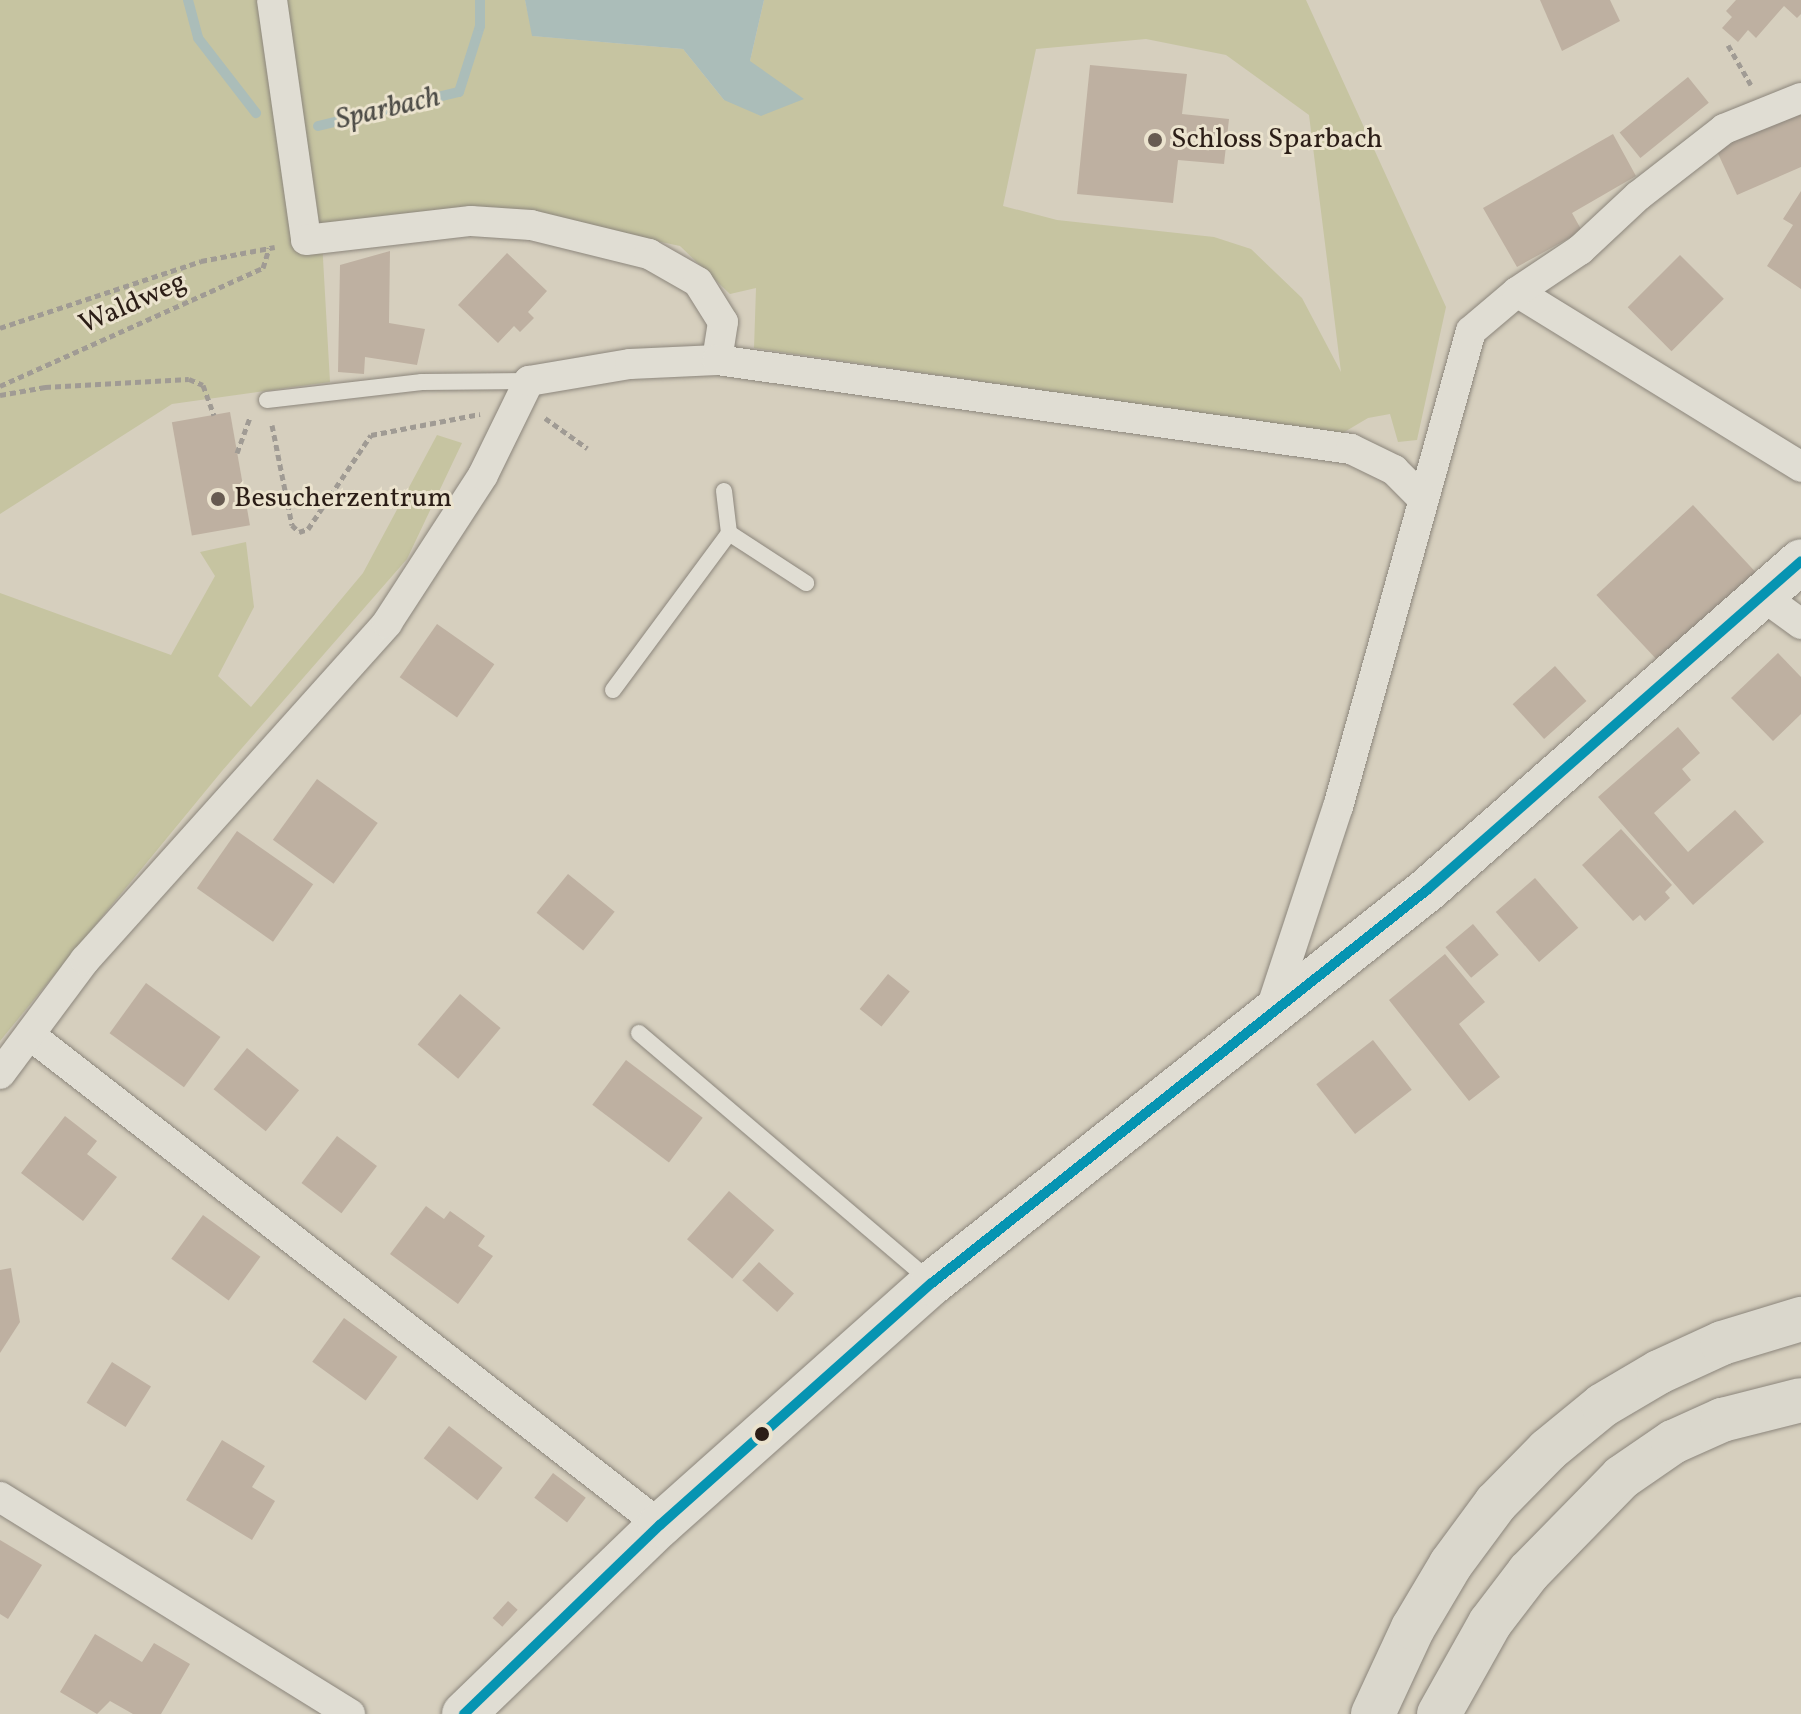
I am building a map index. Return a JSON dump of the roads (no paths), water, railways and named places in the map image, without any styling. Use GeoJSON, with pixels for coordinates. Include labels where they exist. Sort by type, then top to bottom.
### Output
{"type":"FeatureCollection","features":[{"type":"Feature","properties":{"kind":"highway"},"geometry":{"type":"LineString","coordinates":[[1373,1714],[1413,1628],[1451,1564],[1496,1503],[1548,1450],[1603,1405],[1659,1372],[1722,1343],[1801,1319]]}},
{"type":"Feature","properties":{"kind":"highway"},"geometry":{"type":"LineString","coordinates":[[1439,1714],[1490,1623],[1529,1572],[1622,1477],[1673,1442],[1722,1420],[1801,1400]]}},
{"type":"Feature","properties":{"kind":"street"},"geometry":{"type":"LineString","coordinates":[[272,0],[306,240],[471,221],[531,225],[649,254],[698,282],[723,322],[717,360]]}},
{"type":"Feature","properties":{"kind":"street"},"geometry":{"type":"LineString","coordinates":[[1271,1009],[1343,792],[1421,497],[1471,331],[1517,292],[1580,250],[1638,196],[1724,129],[1801,98]]}},
{"type":"Feature","properties":{"kind":"street"},"geometry":{"type":"LineString","coordinates":[[1517,292],[1801,467]]}},
{"type":"Feature","properties":{"kind":"street"},"geometry":{"type":"LineString","coordinates":[[0,1074],[85,960],[387,623],[483,475],[529,381],[630,364],[717,360],[1351,449],[1394,470],[1421,497]]}},
{"type":"Feature","properties":{"kind":"street"},"geometry":{"type":"LineString","coordinates":[[464,1714],[660,1525],[932,1283],[1271,1009],[1427,890],[1764,597],[1801,561]]}},
{"type":"Feature","properties":{"kind":"street"},"geometry":{"type":"LineString","coordinates":[[1764,597],[1801,624]]}},
{"type":"Feature","properties":{"kind":"street"},"geometry":{"type":"LineString","coordinates":[[30,1035],[660,1525]]}},
{"type":"Feature","properties":{"kind":"street"},"geometry":{"type":"LineString","coordinates":[[0,1497],[350,1714]]}},
{"type":"Feature","properties":{"kind":"lane"},"geometry":{"type":"LineString","coordinates":[[269,408],[422,382],[529,381]]}},
{"type":"Feature","properties":{"kind":"lane"},"geometry":{"type":"LineString","coordinates":[[613,690],[729,533],[724,491]]}},
{"type":"Feature","properties":{"kind":"lane"},"geometry":{"type":"LineString","coordinates":[[729,533],[806,583]]}},
{"type":"Feature","properties":{"kind":"lane"},"geometry":{"type":"LineString","coordinates":[[639,1033],[932,1283]]}},
{"type":"Feature","properties":{"kind":"waterway","name":"Sparbach"},"geometry":{"type":"LineString","coordinates":[[188,0],[198,38],[256,113]]}},
{"type":"Feature","properties":{"kind":"waterway","name":"Sparbach"},"geometry":{"type":"LineString","coordinates":[[318,126],[459,92],[480,26],[480,0]]}},
{"type":"Feature","properties":{"kind":"place","name":"Schloss Sparbach"},"geometry":{"type":"Point","coordinates":[1155,140]}},
{"type":"Feature","properties":{"kind":"place","name":"Besucherzentrum"},"geometry":{"type":"Point","coordinates":[218,499]}}]}
